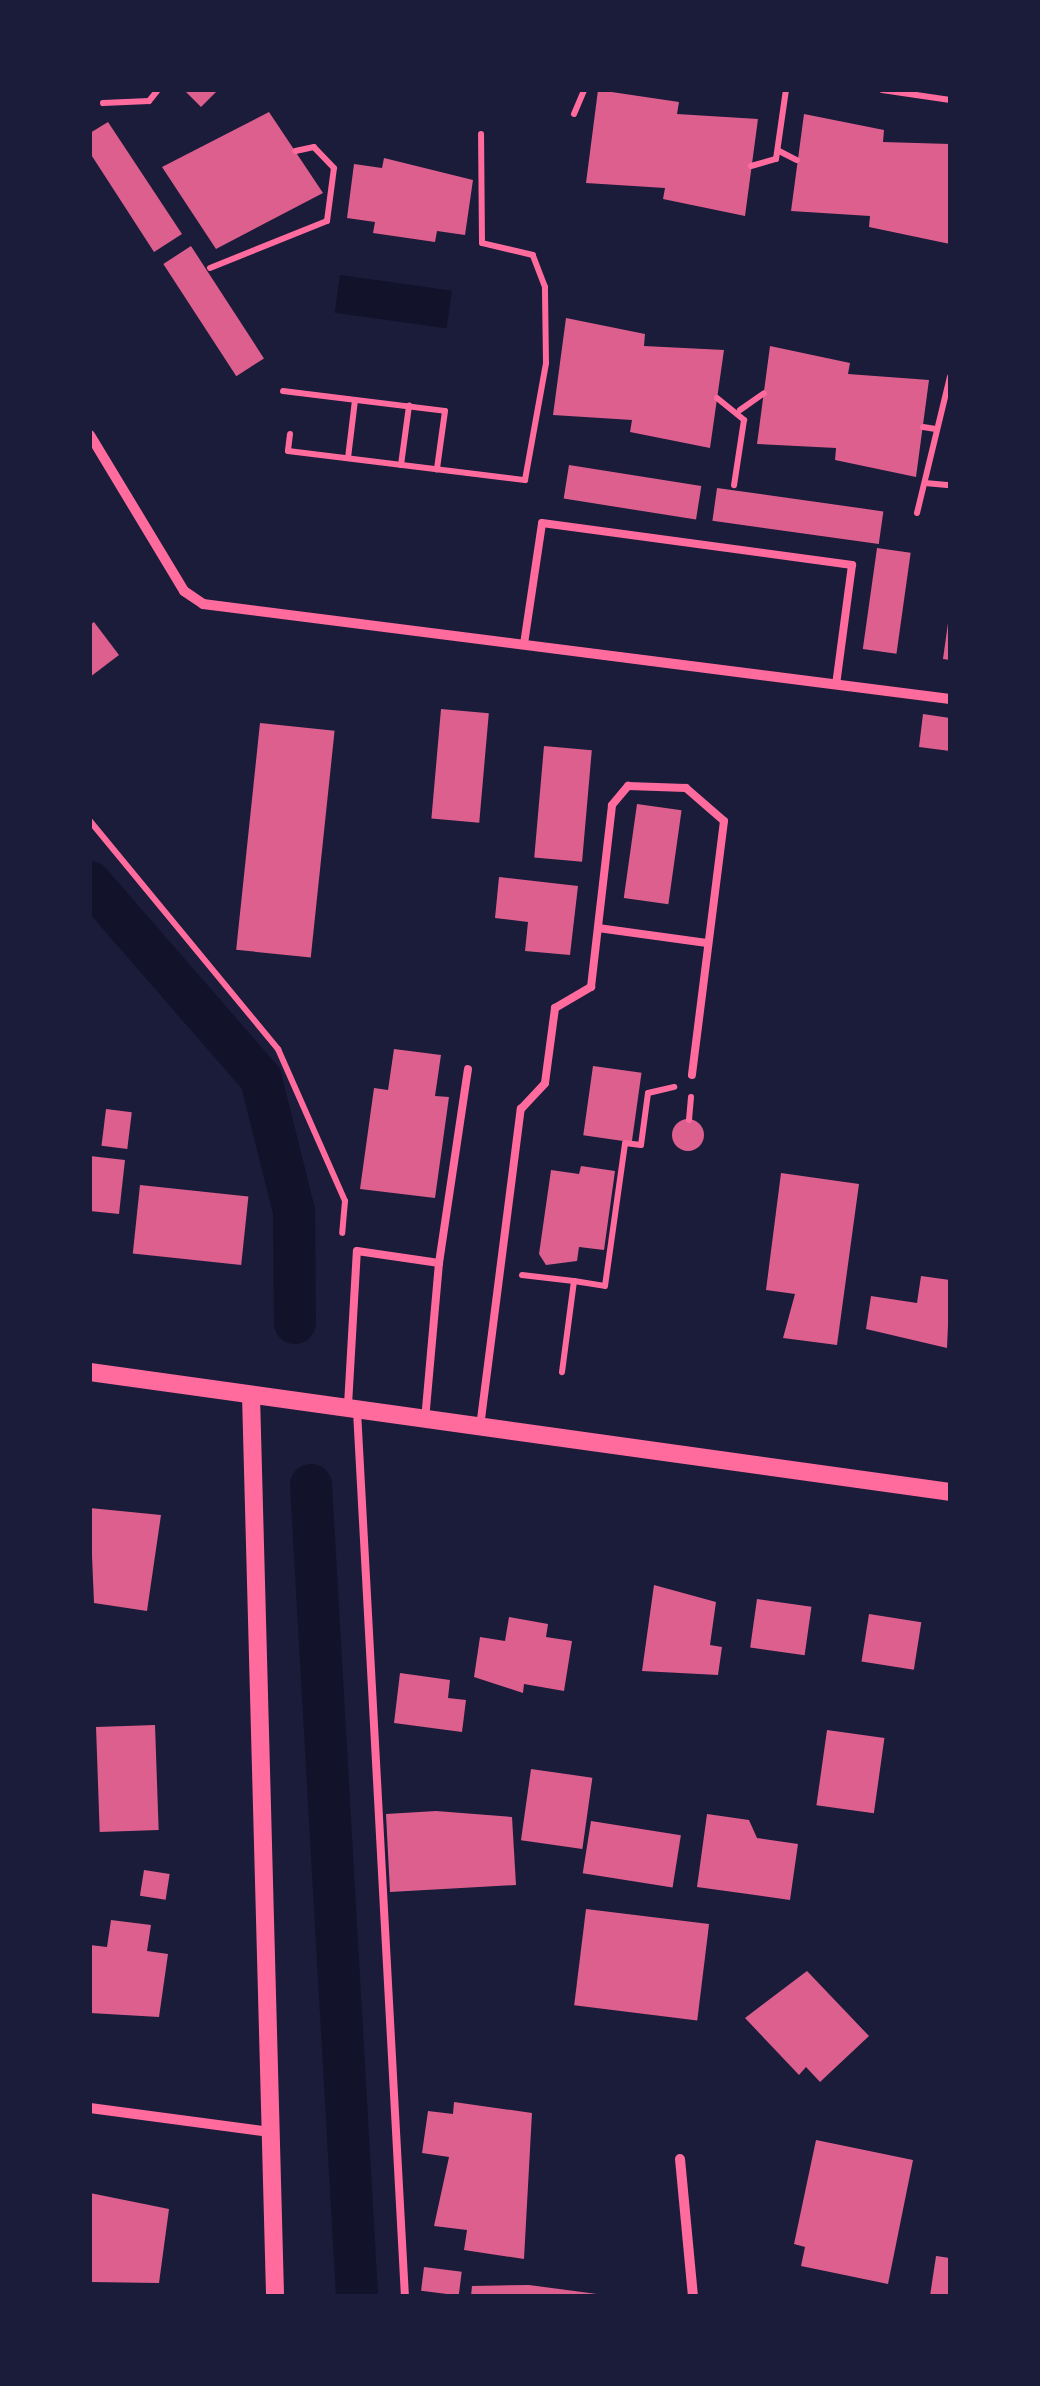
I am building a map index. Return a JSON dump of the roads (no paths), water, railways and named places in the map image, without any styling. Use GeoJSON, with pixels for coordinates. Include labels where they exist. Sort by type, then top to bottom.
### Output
{"type":"FeatureCollection","features":[{"type":"Feature","properties":{"kind":"street"},"geometry":{"type":"LineString","coordinates":[[90,435],[184,591],[203,604],[950,699]]}},
{"type":"Feature","properties":{"kind":"street"},"geometry":{"type":"LineString","coordinates":[[90,1372],[950,1492]]}},
{"type":"Feature","properties":{"kind":"street"},"geometry":{"type":"LineString","coordinates":[[252,1395],[276,2296]]}},
{"type":"Feature","properties":{"kind":"street"},"geometry":{"type":"LineString","coordinates":[[90,2108],[270,2132]]}},
{"type":"Feature","properties":{"kind":"street"},"geometry":{"type":"LineString","coordinates":[[680,2159],[693,2296]]}},
{"type":"Feature","properties":{"kind":"lane"},"geometry":{"type":"LineString","coordinates":[[524,644],[542,523],[852,564],[836,685]]}},
{"type":"Feature","properties":{"kind":"lane"},"geometry":{"type":"LineString","coordinates":[[480,1427],[521,1109],[545,1083],[555,1008],[592,987],[612,805],[628,786],[686,788],[724,822],[692,1075]]}},
{"type":"Feature","properties":{"kind":"lane"},"geometry":{"type":"LineString","coordinates":[[598,928],[707,943]]}},
{"type":"Feature","properties":{"kind":"lane"},"geometry":{"type":"LineString","coordinates":[[425,1420],[440,1262],[468,1069]]}},
{"type":"Feature","properties":{"kind":"lane"},"geometry":{"type":"LineString","coordinates":[[406,2296],[353,1410],[357,1251],[440,1262]]}},
{"type":"Feature","properties":{"kind":"waterway"},"geometry":{"type":"LineString","coordinates":[[90,882],[261,1079],[294,1211],[295,1323]]}},
{"type":"Feature","properties":{"kind":"waterway"},"geometry":{"type":"LineString","coordinates":[[311,1485],[357,2296]]}}]}
